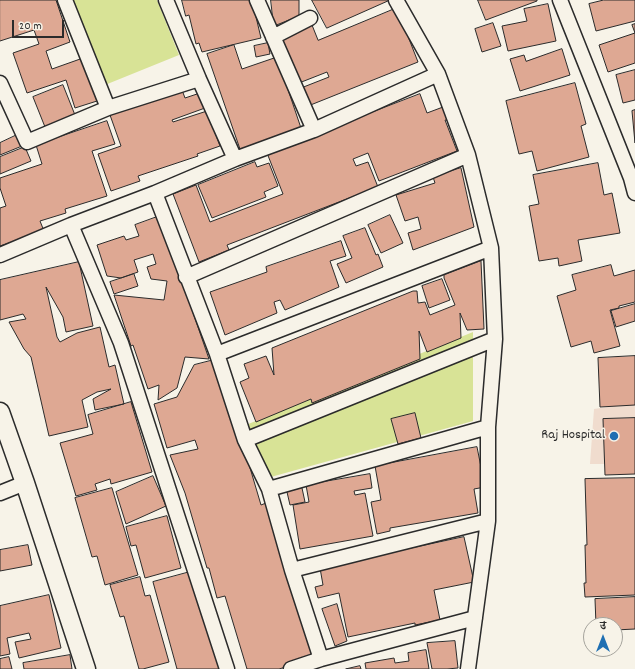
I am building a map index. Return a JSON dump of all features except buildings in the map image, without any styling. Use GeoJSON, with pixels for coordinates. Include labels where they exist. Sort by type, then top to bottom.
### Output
{"type":"FeatureCollection","features":[{"type":"Feature","properties":{"kind":"street"},"geometry":{"type":"LineString","coordinates":[[65,0],[108,108]]}},
{"type":"Feature","properties":{"kind":"street"},"geometry":{"type":"LineString","coordinates":[[166,0],[235,159]]}},
{"type":"Feature","properties":{"kind":"street"},"geometry":{"type":"LineString","coordinates":[[257,0],[314,130]]}},
{"type":"Feature","properties":{"kind":"street"},"geometry":{"type":"LineString","coordinates":[[396,0],[438,74],[468,155],[491,248],[495,339],[488,426],[488,521],[468,669]]}},
{"type":"Feature","properties":{"kind":"street"},"geometry":{"type":"LineString","coordinates":[[560,0],[633,177],[635,193]]}},
{"type":"Feature","properties":{"kind":"street"},"geometry":{"type":"LineString","coordinates":[[273,37],[310,18]]}},
{"type":"Feature","properties":{"kind":"street"},"geometry":{"type":"LineString","coordinates":[[0,255],[235,159],[314,130],[438,74]]}},
{"type":"Feature","properties":{"kind":"street"},"geometry":{"type":"LineString","coordinates":[[0,83],[27,142],[108,108],[199,78]]}},
{"type":"Feature","properties":{"kind":"street"},"geometry":{"type":"LineString","coordinates":[[186,277],[468,155]]}},
{"type":"Feature","properties":{"kind":"street"},"geometry":{"type":"LineString","coordinates":[[154,193],[217,354],[246,440],[268,489],[321,659]]}},
{"type":"Feature","properties":{"kind":"street"},"geometry":{"type":"LineString","coordinates":[[71,225],[121,343],[227,669]]}},
{"type":"Feature","properties":{"kind":"street"},"geometry":{"type":"LineString","coordinates":[[217,354],[491,248]]}},
{"type":"Feature","properties":{"kind":"street"},"geometry":{"type":"LineString","coordinates":[[246,440],[495,339]]}},
{"type":"Feature","properties":{"kind":"street"},"geometry":{"type":"LineString","coordinates":[[0,412],[86,669]]}},
{"type":"Feature","properties":{"kind":"street"},"geometry":{"type":"LineString","coordinates":[[268,489],[488,426]]}},
{"type":"Feature","properties":{"kind":"street"},"geometry":{"type":"LineString","coordinates":[[0,493],[25,483]]}},
{"type":"Feature","properties":{"kind":"street"},"geometry":{"type":"LineString","coordinates":[[292,570],[488,521]]}},
{"type":"Feature","properties":{"kind":"street"},"geometry":{"type":"LineString","coordinates":[[292,669],[321,659],[475,618]]}},
{"type":"Feature","properties":{"kind":"shaded area","name":"Raj Hospital"},"geometry":{"type":"Polygon","coordinates":[[[635,403],[635,464],[590,464],[594,409],[635,403]]]}},
{"type":"Feature","properties":{"kind":"green space"},"geometry":{"type":"Polygon","coordinates":[[[59,0],[157,0],[179,55],[95,89],[59,0]]]}},
{"type":"Feature","properties":{"kind":"green space"},"geometry":{"type":"Polygon","coordinates":[[[473,332],[473,421],[260,480],[241,427],[473,332]]]}},
{"type":"Feature","properties":{"kind":"place","name":"Raj Hospital"},"geometry":{"type":"Point","coordinates":[614,436]}}]}
